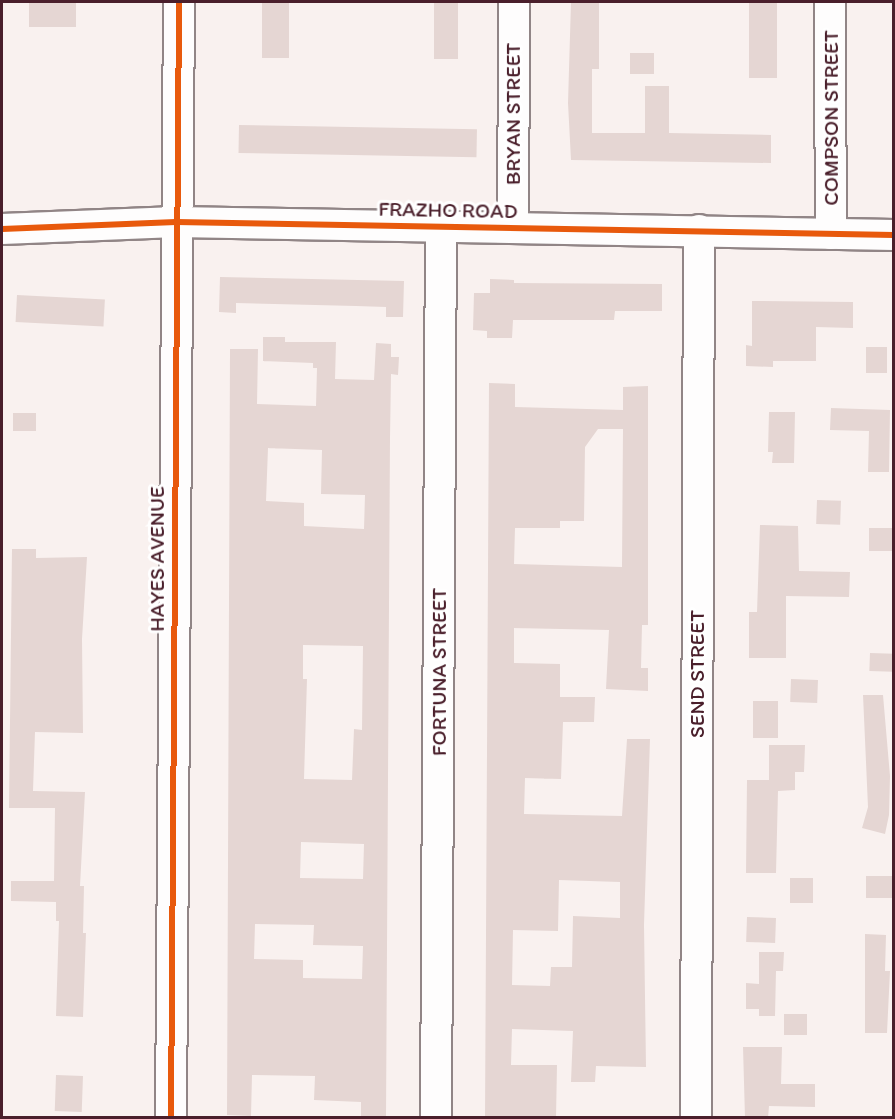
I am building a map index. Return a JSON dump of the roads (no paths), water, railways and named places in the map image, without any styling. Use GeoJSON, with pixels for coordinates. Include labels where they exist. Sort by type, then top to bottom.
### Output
{"type":"FeatureCollection","features":[{"type":"Feature","properties":{"kind":"street","name":"HAYES AVENUE"},"geometry":{"type":"LineString","coordinates":[[171,1118],[179,2]]}},
{"type":"Feature","properties":{"kind":"street","name":"BRYAN STREET"},"geometry":{"type":"LineString","coordinates":[[513,227],[514,2]]}},
{"type":"Feature","properties":{"kind":"street","name":"COMPSON STREET"},"geometry":{"type":"LineString","coordinates":[[831,2],[831,234]]}},
{"type":"Feature","properties":{"kind":"street","name":"FRAZHO ROAD"},"geometry":{"type":"LineString","coordinates":[[2,229],[176,222],[894,235]]}},
{"type":"Feature","properties":{"kind":"street","name":"FORTUNA STREET"},"geometry":{"type":"LineString","coordinates":[[436,1118],[441,226]]}},
{"type":"Feature","properties":{"kind":"street","name":"SEND STREET"},"geometry":{"type":"LineString","coordinates":[[696,1118],[699,230]]}}]}
